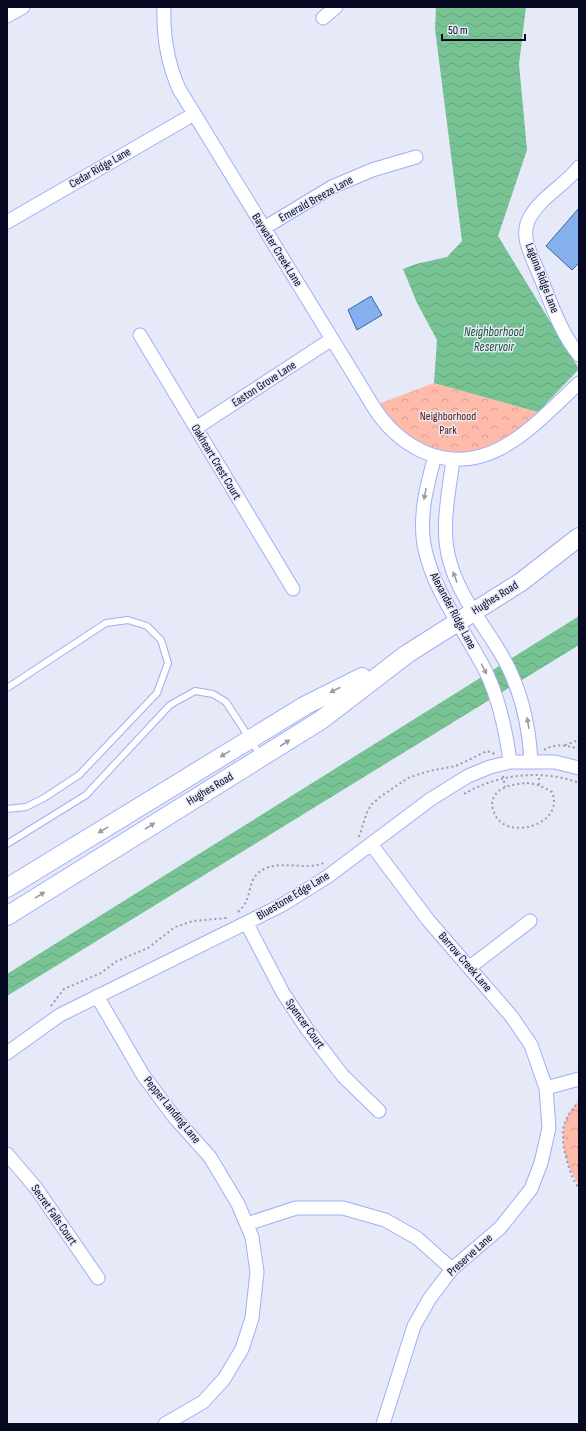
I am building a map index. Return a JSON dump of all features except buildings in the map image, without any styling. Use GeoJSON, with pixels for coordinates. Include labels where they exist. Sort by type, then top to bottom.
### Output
{"type":"FeatureCollection","features":[{"type":"Feature","properties":{"kind":"main road","name":"Hughes Road"},"geometry":{"type":"LineString","coordinates":[[7,888],[306,705],[407,654],[521,582],[579,537]]}},
{"type":"Feature","properties":{"kind":"main road","name":"Hughes Road"},"geometry":{"type":"LineString","coordinates":[[7,916],[321,720],[407,654]]}},
{"type":"Feature","properties":{"kind":"street"},"geometry":{"type":"LineString","coordinates":[[7,16],[23,7]]}},
{"type":"Feature","properties":{"kind":"street","name":"Baywater Creek Lane"},"geometry":{"type":"LineString","coordinates":[[164,7],[165,44],[170,65],[179,89],[332,339],[385,423],[402,439],[420,450],[444,458]]}},
{"type":"Feature","properties":{"kind":"street"},"geometry":{"type":"LineString","coordinates":[[323,18],[336,7]]}},
{"type":"Feature","properties":{"kind":"street","name":"Cedar Ridge Lane"},"geometry":{"type":"LineString","coordinates":[[7,222],[194,114]]}},
{"type":"Feature","properties":{"kind":"street","name":"Emerald Breeze Lane"},"geometry":{"type":"LineString","coordinates":[[264,228],[332,187],[372,170],[416,157]]}},
{"type":"Feature","properties":{"kind":"street","name":"Laguna Ridge Lane"},"geometry":{"type":"LineString","coordinates":[[579,167],[568,180],[537,207],[529,218],[526,230],[530,250],[554,313],[569,342],[579,355]]}},
{"type":"Feature","properties":{"kind":"street","name":"Oakheart Crest Court"},"geometry":{"type":"LineString","coordinates":[[140,335],[293,589]]}},
{"type":"Feature","properties":{"kind":"street","name":"Easton Grove Lane"},"geometry":{"type":"LineString","coordinates":[[196,428],[332,339]]}},
{"type":"Feature","properties":{"kind":"street"},"geometry":{"type":"LineString","coordinates":[[444,458],[472,459],[496,452],[518,438],[579,383]]}},
{"type":"Feature","properties":{"kind":"street","name":"Alexander Ridge Lane"},"geometry":{"type":"LineString","coordinates":[[444,458],[448,497],[446,541],[449,561],[458,586],[504,660],[518,689],[527,717],[535,762]]}},
{"type":"Feature","properties":{"kind":"street","name":"Alexander Ridge Lane"},"geometry":{"type":"LineString","coordinates":[[444,458],[423,508],[424,544],[429,567],[441,594],[458,622],[491,684],[504,722],[506,763]]}},
{"type":"Feature","properties":{"kind":"street","name":"Bluestone Edge Lane"},"geometry":{"type":"LineString","coordinates":[[7,1053],[60,1015],[176,956],[247,924],[327,877],[450,786],[468,776],[506,763],[554,762],[579,768]]}},
{"type":"Feature","properties":{"kind":"street","name":"Barrow Creek Lane"},"geometry":{"type":"LineString","coordinates":[[371,844],[428,920],[512,1017],[531,1045],[546,1088]]}},
{"type":"Feature","properties":{"kind":"street"},"geometry":{"type":"LineString","coordinates":[[470,967],[530,921]]}},
{"type":"Feature","properties":{"kind":"street","name":"Spencer Court"},"geometry":{"type":"LineString","coordinates":[[247,924],[283,993],[307,1029],[343,1076],[379,1111]]}},
{"type":"Feature","properties":{"kind":"street","name":"Pepper Landing Lane"},"geometry":{"type":"LineString","coordinates":[[97,996],[143,1075],[175,1118],[210,1157],[238,1204],[252,1237],[257,1272],[252,1318],[242,1349],[224,1379],[203,1402],[165,1424]]}},
{"type":"Feature","properties":{"kind":"street"},"geometry":{"type":"LineString","coordinates":[[546,1088],[579,1079]]}},
{"type":"Feature","properties":{"kind":"street","name":"Preserve Lane"},"geometry":{"type":"LineString","coordinates":[[383,1424],[414,1326],[430,1298],[452,1269],[500,1228],[531,1189],[541,1163],[550,1128],[546,1088]]}},
{"type":"Feature","properties":{"kind":"street","name":"Secret Falls Court"},"geometry":{"type":"LineString","coordinates":[[7,1154],[36,1188],[98,1278]]}},
{"type":"Feature","properties":{"kind":"street"},"geometry":{"type":"LineString","coordinates":[[247,1224],[296,1208],[343,1208],[385,1220],[411,1234],[452,1269]]}},
{"type":"Feature","properties":{"kind":"lane"},"geometry":{"type":"LineString","coordinates":[[7,688],[106,623],[128,620],[148,626],[161,640],[168,664],[158,693],[79,775],[44,798],[26,807],[7,809]]}},
{"type":"Feature","properties":{"kind":"lane"},"geometry":{"type":"LineString","coordinates":[[7,844],[86,795],[170,705],[195,692],[213,694],[226,702],[262,758]]}},
{"type":"Feature","properties":{"kind":"path"},"geometry":{"type":"LineString","coordinates":[[564,745],[579,740]]}},
{"type":"Feature","properties":{"kind":"path"},"geometry":{"type":"LineString","coordinates":[[535,762],[543,750],[556,745],[564,745],[579,749]]}},
{"type":"Feature","properties":{"kind":"path"},"geometry":{"type":"LineString","coordinates":[[358,839],[372,804],[408,778],[429,771],[456,766],[487,751],[497,755],[506,763]]}},
{"type":"Feature","properties":{"kind":"path"},"geometry":{"type":"LineString","coordinates":[[464,794],[482,784],[515,777],[550,776],[579,783]]}},
{"type":"Feature","properties":{"kind":"path"},"geometry":{"type":"LineString","coordinates":[[527,783],[539,785],[552,792],[554,805],[550,816],[536,824],[529,826],[510,826],[499,821],[493,810],[493,798],[500,790],[513,785],[527,783]]}},
{"type":"Feature","properties":{"kind":"path"},"geometry":{"type":"LineString","coordinates":[[234,916],[249,899],[253,881],[262,871],[276,865],[309,867],[320,865],[331,860]]}},
{"type":"Feature","properties":{"kind":"path"},"geometry":{"type":"LineString","coordinates":[[46,1010],[60,993],[69,986],[86,980],[117,961],[148,948],[175,927],[193,921],[229,917]]}},
{"type":"Feature","properties":{"kind":"path"},"geometry":{"type":"LineString","coordinates":[[579,1101],[569,1113],[562,1132],[569,1170],[579,1188]]}},
{"type":"Feature","properties":{"kind":"green space","name":"Neighborhood Park"},"geometry":{"type":"Polygon","coordinates":[[[434,383],[538,412],[496,451],[443,458],[402,439],[373,406],[434,383]]]}},
{"type":"Feature","properties":{"kind":"green space"},"geometry":{"type":"Polygon","coordinates":[[[579,1101],[579,1185],[570,1169],[564,1150],[563,1131],[565,1122],[570,1112],[579,1101]]]}},
{"type":"Feature","properties":{"kind":"water","name":"Neighborhood Reservoir"},"geometry":{"type":"Polygon","coordinates":[[[436,7],[526,7],[519,64],[527,150],[498,236],[579,369],[538,412],[434,383],[437,340],[417,303],[403,269],[416,264],[447,257],[462,241],[435,29],[436,7]]]}},
{"type":"Feature","properties":{"kind":"water"},"geometry":{"type":"Polygon","coordinates":[[[579,616],[579,645],[7,996],[7,974],[579,616]]]}}]}
